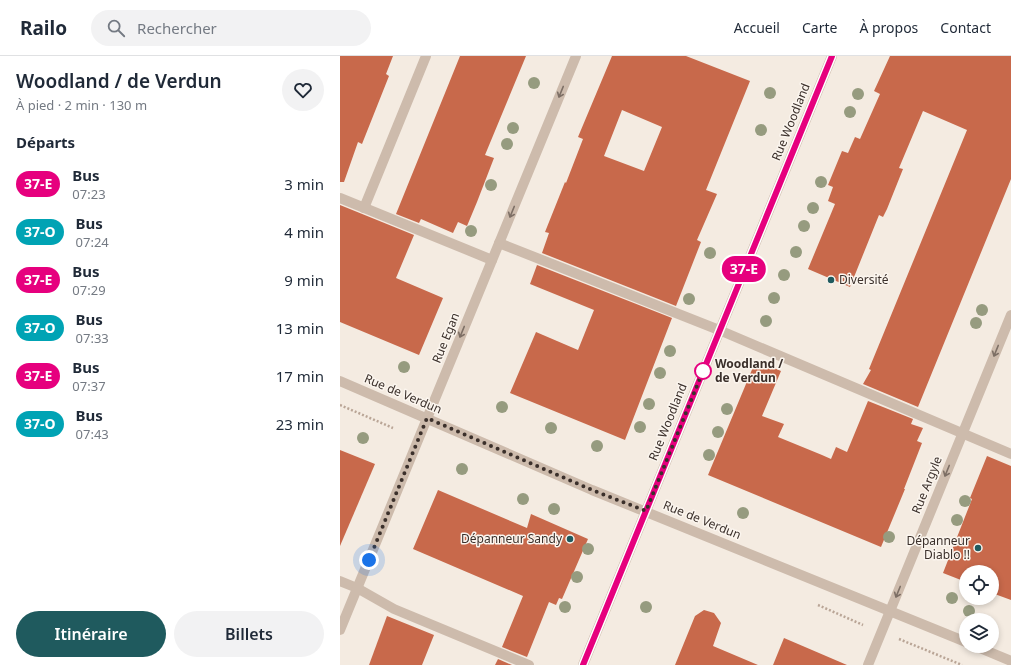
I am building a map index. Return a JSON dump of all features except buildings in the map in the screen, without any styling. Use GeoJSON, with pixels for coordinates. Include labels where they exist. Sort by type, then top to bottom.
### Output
{"type":"FeatureCollection","features":[{"type":"Feature","properties":{"kind":"street"},"geometry":{"type":"LineString","coordinates":[[364,208],[426,56]]}},
{"type":"Feature","properties":{"kind":"street","name":"Rue Egan"},"geometry":{"type":"LineString","coordinates":[[340,630],[576,56]]}},
{"type":"Feature","properties":{"kind":"street","name":"Rue Woodland"},"geometry":{"type":"LineString","coordinates":[[583,665],[832,56]]}},
{"type":"Feature","properties":{"kind":"street"},"geometry":{"type":"LineString","coordinates":[[340,198],[492,260]]}},
{"type":"Feature","properties":{"kind":"street"},"geometry":{"type":"LineString","coordinates":[[500,243],[719,330],[1011,454]]}},
{"type":"Feature","properties":{"kind":"street","name":"Rue Argyle"},"geometry":{"type":"LineString","coordinates":[[868,665],[1011,315]]}},
{"type":"Feature","properties":{"kind":"street","name":"Rue de Verdun"},"geometry":{"type":"LineString","coordinates":[[340,381],[592,490],[959,639]]}},
{"type":"Feature","properties":{"kind":"street"},"geometry":{"type":"LineString","coordinates":[[340,581],[357,588],[394,609],[529,665]]}},
{"type":"Feature","properties":{"kind":"street"},"geometry":{"type":"LineString","coordinates":[[992,653],[1011,661]]}},
{"type":"Feature","properties":{"kind":"bus line","name":"37-E"},"geometry":{"type":"LineString","coordinates":[[583,665],[832,56]]}},
{"type":"Feature","properties":{"kind":"place","name":"Diversité"},"geometry":{"type":"Point","coordinates":[831,280]}},
{"type":"Feature","properties":{"kind":"place","name":"Woodland / de Verdun"},"geometry":{"type":"Point","coordinates":[703,371]}},
{"type":"Feature","properties":{"kind":"place","name":"Dépanneur Sandy"},"geometry":{"type":"Point","coordinates":[570,539]}},
{"type":"Feature","properties":{"kind":"place","name":"Dépanneur Diablo !!"},"geometry":{"type":"Point","coordinates":[978,548]}},
{"type":"Feature","properties":{"kind":"route"},"geometry":{"type":"LineString","coordinates":[[369,560],[427,418],[592,490],[646,511],[703,371]]}}]}
